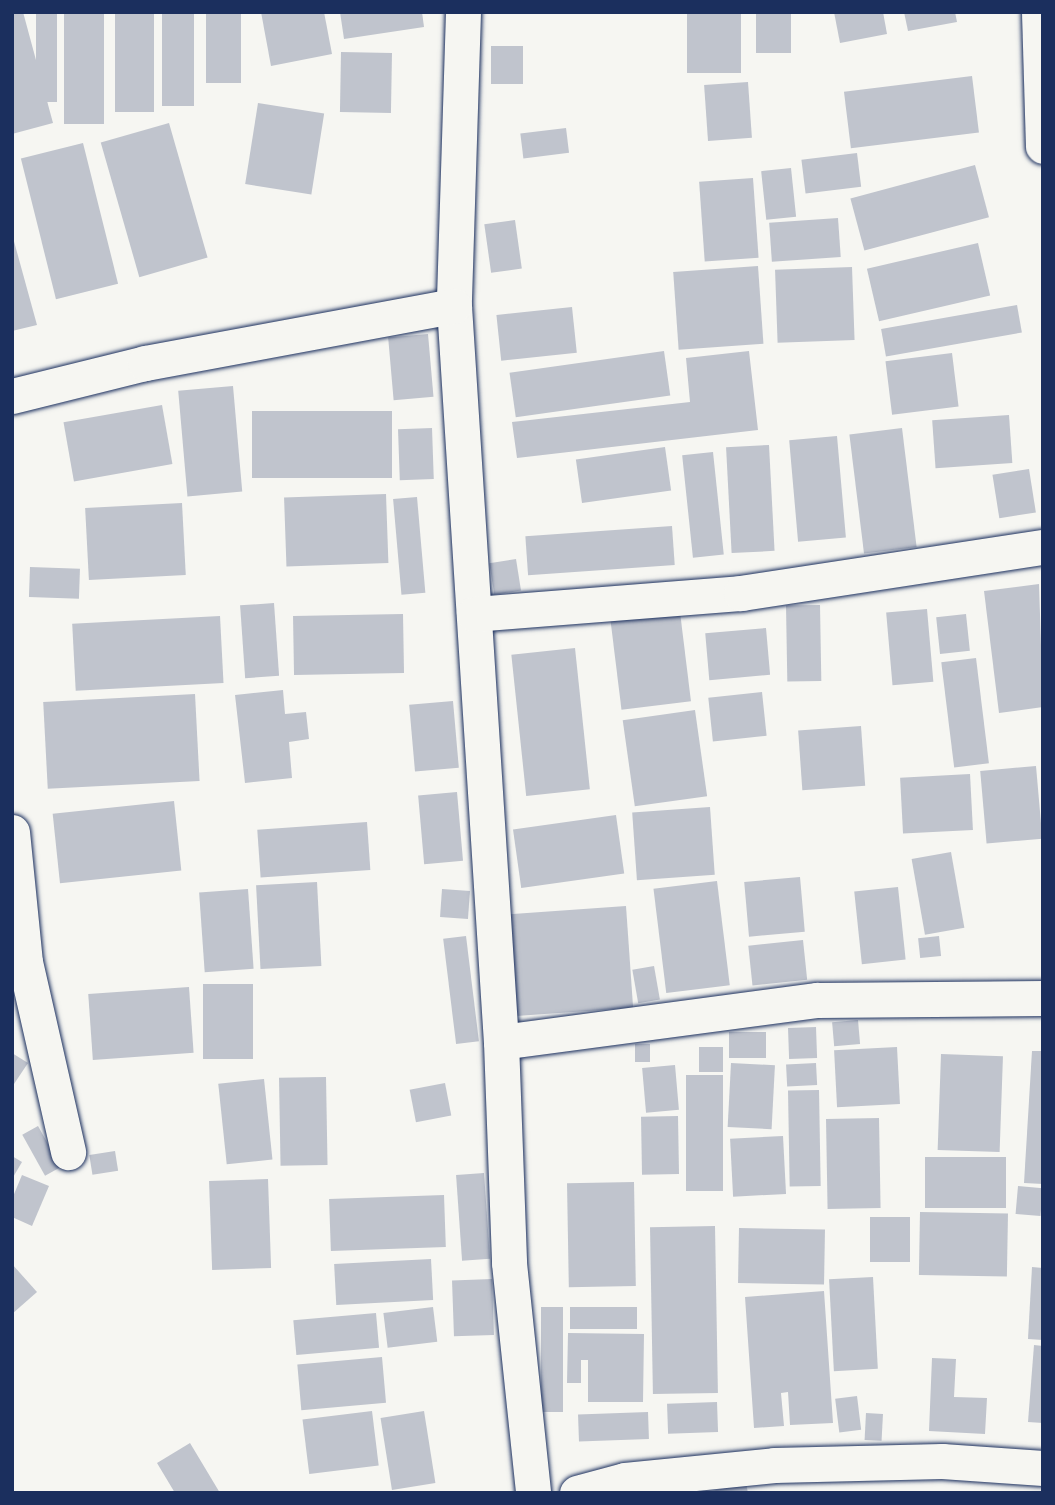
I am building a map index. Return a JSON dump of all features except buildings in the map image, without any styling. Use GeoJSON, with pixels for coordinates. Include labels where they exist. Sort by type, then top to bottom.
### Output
{"type":"FeatureCollection","features":[{"type":"Feature","properties":{"kind":"street"},"geometry":{"type":"LineString","coordinates":[[463,12],[454,306],[501,1042],[509,1263],[533,1493]]}},
{"type":"Feature","properties":{"kind":"street"},"geometry":{"type":"LineString","coordinates":[[1040,12],[1043,145]]}},
{"type":"Feature","properties":{"kind":"street"},"geometry":{"type":"LineString","coordinates":[[12,396],[145,363],[454,306]]}},
{"type":"Feature","properties":{"kind":"street"},"geometry":{"type":"LineString","coordinates":[[474,614],[741,593],[1043,547]]}},
{"type":"Feature","properties":{"kind":"street"},"geometry":{"type":"LineString","coordinates":[[12,832],[25,962],[68,1152]]}},
{"type":"Feature","properties":{"kind":"street"},"geometry":{"type":"LineString","coordinates":[[501,1042],[817,1000],[1043,998]]}},
{"type":"Feature","properties":{"kind":"street"},"geometry":{"type":"LineString","coordinates":[[577,1493],[625,1480],[774,1465],[942,1461],[1043,1468]]}}]}
